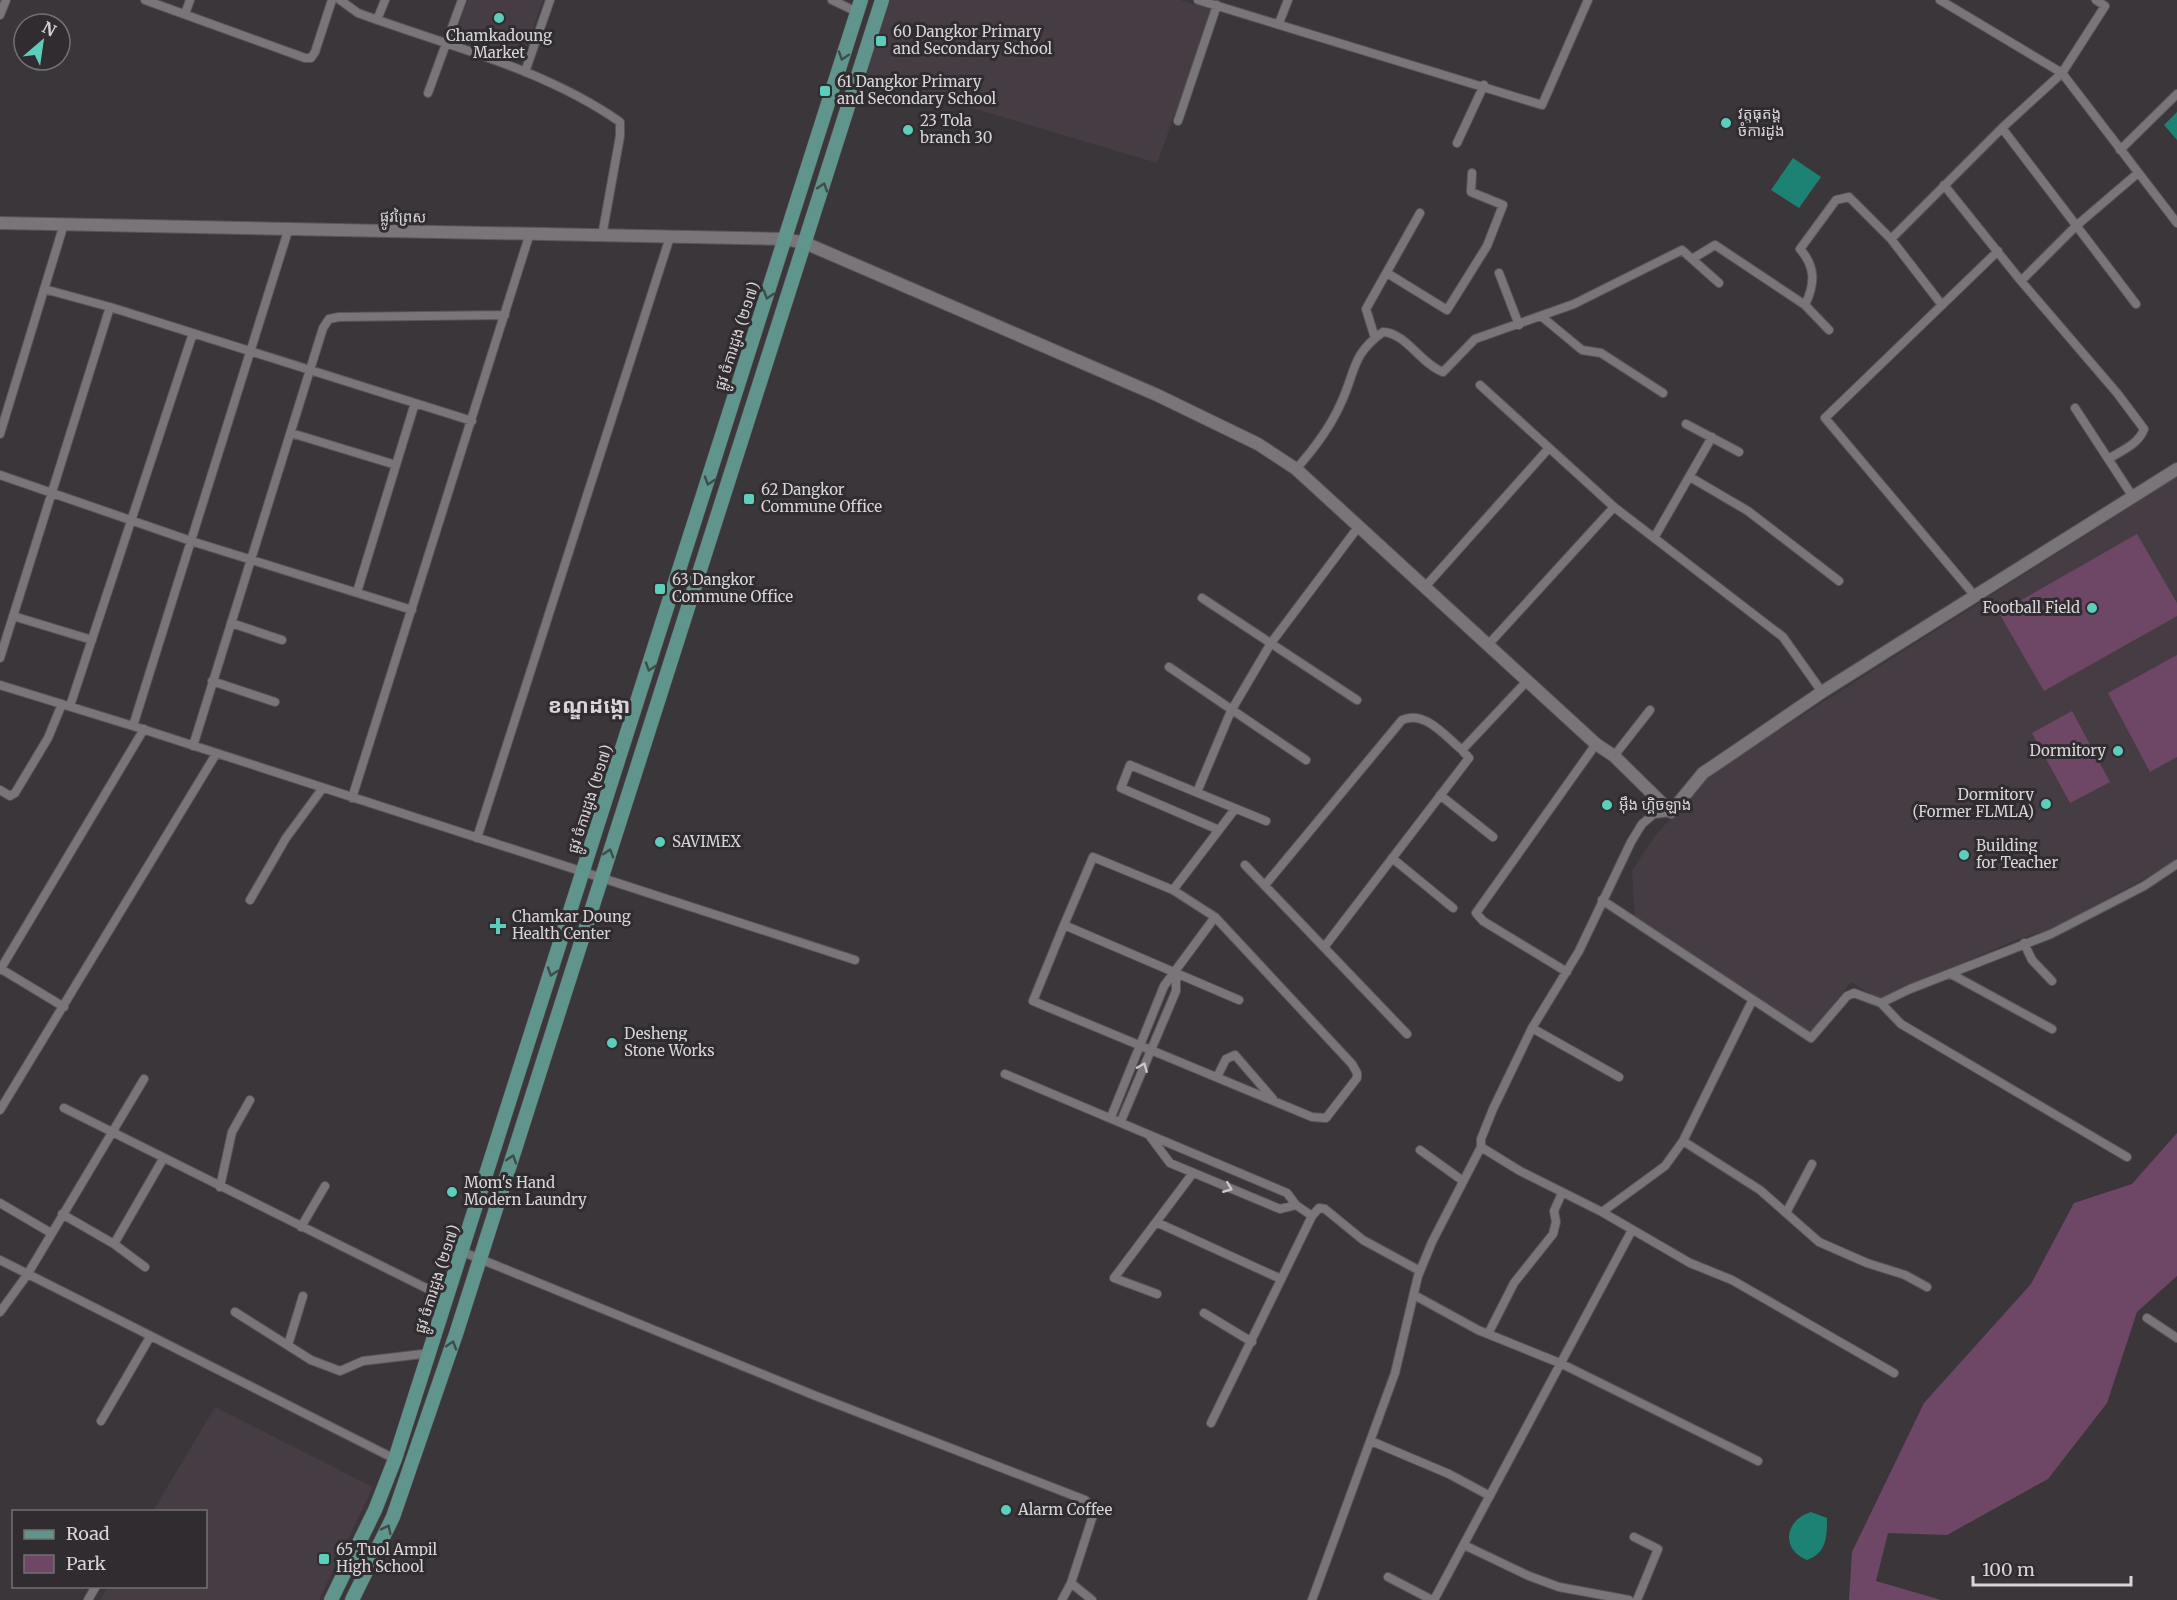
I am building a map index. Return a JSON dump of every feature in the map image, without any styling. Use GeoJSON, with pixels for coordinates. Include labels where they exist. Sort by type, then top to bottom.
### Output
{"type":"FeatureCollection","features":[{"type":"Feature","properties":{"kind":"main road"},"geometry":{"type":"LineString","coordinates":[[333,1594],[352,1598],[393,1517],[409,1476],[882,0]]}},
{"type":"Feature","properties":{"kind":"main road","name":"ផ្លូវ ចំការដូង (២១៧)"},"geometry":{"type":"LineString","coordinates":[[333,1594],[375,1510],[431,1353],[859,6]]}},
{"type":"Feature","properties":{"kind":"street"},"geometry":{"type":"LineString","coordinates":[[0,15],[6,0]]}},
{"type":"Feature","properties":{"kind":"street"},"geometry":{"type":"LineString","coordinates":[[145,0],[305,58],[311,58],[332,0]]}},
{"type":"Feature","properties":{"kind":"street"},"geometry":{"type":"LineString","coordinates":[[185,14],[190,0]]}},
{"type":"Feature","properties":{"kind":"street"},"geometry":{"type":"LineString","coordinates":[[340,0],[358,13],[525,72],[604,111],[620,122],[620,136],[602,236]]}},
{"type":"Feature","properties":{"kind":"street"},"geometry":{"type":"LineString","coordinates":[[377,20],[385,0]]}},
{"type":"Feature","properties":{"kind":"street"},"geometry":{"type":"LineString","coordinates":[[428,93],[462,0]]}},
{"type":"Feature","properties":{"kind":"street"},"geometry":{"type":"LineString","coordinates":[[525,72],[550,0]]}},
{"type":"Feature","properties":{"kind":"street"},"geometry":{"type":"LineString","coordinates":[[832,0],[859,6]]}},
{"type":"Feature","properties":{"kind":"street"},"geometry":{"type":"LineString","coordinates":[[1198,0],[1484,85],[1542,105],[1588,0]]}},
{"type":"Feature","properties":{"kind":"street"},"geometry":{"type":"LineString","coordinates":[[1279,23],[1288,0]]}},
{"type":"Feature","properties":{"kind":"street"},"geometry":{"type":"LineString","coordinates":[[1940,0],[2062,73],[2177,223]]}},
{"type":"Feature","properties":{"kind":"street"},"geometry":{"type":"LineString","coordinates":[[1891,239],[1944,184],[2062,73],[2105,6],[2096,0]]}},
{"type":"Feature","properties":{"kind":"street"},"geometry":{"type":"LineString","coordinates":[[1178,121],[1217,6]]}},
{"type":"Feature","properties":{"kind":"street"},"geometry":{"type":"LineString","coordinates":[[1457,143],[1484,85]]}},
{"type":"Feature","properties":{"kind":"street"},"geometry":{"type":"LineString","coordinates":[[2120,150],[2177,94]]}},
{"type":"Feature","properties":{"kind":"street"},"geometry":{"type":"LineString","coordinates":[[2002,128],[2136,304]]}},
{"type":"Feature","properties":{"kind":"street"},"geometry":{"type":"LineString","coordinates":[[1387,273],[1447,310],[1487,246],[1503,205],[1471,192],[1472,173]]}},
{"type":"Feature","properties":{"kind":"street"},"geometry":{"type":"LineString","coordinates":[[2021,281],[2076,226],[2138,173]]}},
{"type":"Feature","properties":{"kind":"street"},"geometry":{"type":"LineString","coordinates":[[1944,184],[2021,281],[2117,393],[2144,429],[2142,436],[2132,445],[2108,459]]}},
{"type":"Feature","properties":{"kind":"street"},"geometry":{"type":"LineString","coordinates":[[1805,305],[1812,291],[1813,276],[1811,265],[1800,249],[1836,200],[1849,197],[1891,239],[1942,305]]}},
{"type":"Feature","properties":{"kind":"street"},"geometry":{"type":"LineString","coordinates":[[1375,338],[1366,309],[1420,213]]}},
{"type":"Feature","properties":{"kind":"street","name":"ផ្លូវព្រៃស"},"geometry":{"type":"LineString","coordinates":[[0,223],[288,231],[530,233],[785,239],[805,243],[1157,395],[1258,444],[1296,468],[1487,646],[1596,744],[1614,756],[1671,812]]}},
{"type":"Feature","properties":{"kind":"street"},"geometry":{"type":"LineString","coordinates":[[0,434],[64,224]]}},
{"type":"Feature","properties":{"kind":"street"},"geometry":{"type":"LineString","coordinates":[[133,726],[288,231]]}},
{"type":"Feature","properties":{"kind":"street"},"geometry":{"type":"LineString","coordinates":[[352,798],[530,233]]}},
{"type":"Feature","properties":{"kind":"street"},"geometry":{"type":"LineString","coordinates":[[477,838],[670,237]]}},
{"type":"Feature","properties":{"kind":"street"},"geometry":{"type":"LineString","coordinates":[[1692,259],[1715,245],[1805,305],[1829,330]]}},
{"type":"Feature","properties":{"kind":"street"},"geometry":{"type":"LineString","coordinates":[[1296,468],[1330,425],[1342,401],[1354,362],[1383,332],[1389,332],[1435,369],[1443,372],[1475,339],[1575,304],[1682,250],[1719,283]]}},
{"type":"Feature","properties":{"kind":"street"},"geometry":{"type":"LineString","coordinates":[[1975,596],[1825,418],[1998,251]]}},
{"type":"Feature","properties":{"kind":"street"},"geometry":{"type":"LineString","coordinates":[[1499,273],[1519,325]]}},
{"type":"Feature","properties":{"kind":"street"},"geometry":{"type":"LineString","coordinates":[[44,290],[110,307],[471,421]]}},
{"type":"Feature","properties":{"kind":"street"},"geometry":{"type":"LineString","coordinates":[[0,658],[50,492],[110,307]]}},
{"type":"Feature","properties":{"kind":"street"},"geometry":{"type":"LineString","coordinates":[[194,746],[212,681],[323,328],[329,320],[505,315]]}},
{"type":"Feature","properties":{"kind":"street"},"geometry":{"type":"LineString","coordinates":[[1541,316],[1582,350],[1602,352],[1663,393]]}},
{"type":"Feature","properties":{"kind":"street"},"geometry":{"type":"LineString","coordinates":[[0,790],[10,796],[15,793],[66,705],[92,640],[193,333]]}},
{"type":"Feature","properties":{"kind":"street"},"geometry":{"type":"LineString","coordinates":[[1480,385],[1614,507],[1783,637],[1822,692]]}},
{"type":"Feature","properties":{"kind":"street"},"geometry":{"type":"LineString","coordinates":[[357,592],[415,403]]}},
{"type":"Feature","properties":{"kind":"street"},"geometry":{"type":"LineString","coordinates":[[2075,408],[2133,497]]}},
{"type":"Feature","properties":{"kind":"street"},"geometry":{"type":"LineString","coordinates":[[1686,423],[1739,452]]}},
{"type":"Feature","properties":{"kind":"street"},"geometry":{"type":"LineString","coordinates":[[291,433],[396,465]]}},
{"type":"Feature","properties":{"kind":"street"},"geometry":{"type":"LineString","coordinates":[[1654,538],[1712,437]]}},
{"type":"Feature","properties":{"kind":"street"},"geometry":{"type":"LineString","coordinates":[[1424,588],[1549,448]]}},
{"type":"Feature","properties":{"kind":"street"},"geometry":{"type":"LineString","coordinates":[[1312,1600],[1395,1373],[1420,1271],[1481,1146],[1481,1139],[1492,1109],[1532,1028],[1567,972],[1642,824],[1654,814],[1671,812],[1703,773],[1822,692],[2177,468]]}},
{"type":"Feature","properties":{"kind":"street"},"geometry":{"type":"LineString","coordinates":[[0,475],[191,541],[412,610]]}},
{"type":"Feature","properties":{"kind":"street"},"geometry":{"type":"LineString","coordinates":[[1690,477],[1748,511],[1839,581]]}},
{"type":"Feature","properties":{"kind":"street"},"geometry":{"type":"LineString","coordinates":[[1487,646],[1614,507]]}},
{"type":"Feature","properties":{"kind":"street"},"geometry":{"type":"LineString","coordinates":[[1197,792],[1232,711],[1271,643],[1359,526]]}},
{"type":"Feature","properties":{"kind":"street"},"geometry":{"type":"LineString","coordinates":[[1202,598],[1358,700]]}},
{"type":"Feature","properties":{"kind":"street"},"geometry":{"type":"LineString","coordinates":[[13,616],[92,640]]}},
{"type":"Feature","properties":{"kind":"street"},"geometry":{"type":"LineString","coordinates":[[231,623],[282,640]]}},
{"type":"Feature","properties":{"kind":"street"},"geometry":{"type":"LineString","coordinates":[[1169,667],[1306,760]]}},
{"type":"Feature","properties":{"kind":"street"},"geometry":{"type":"LineString","coordinates":[[212,681],[275,702]]}},
{"type":"Feature","properties":{"kind":"street"},"geometry":{"type":"LineString","coordinates":[[1462,750],[1527,681]]}},
{"type":"Feature","properties":{"kind":"street"},"geometry":{"type":"LineString","coordinates":[[0,685],[144,729],[322,789],[855,960]]}},
{"type":"Feature","properties":{"kind":"street"},"geometry":{"type":"LineString","coordinates":[[1614,756],[1650,710]]}},
{"type":"Feature","properties":{"kind":"street"},"geometry":{"type":"LineString","coordinates":[[1265,885],[1402,720],[1411,716],[1422,717],[1462,750],[1469,758],[1325,946]]}},
{"type":"Feature","properties":{"kind":"street"},"geometry":{"type":"LineString","coordinates":[[64,1007],[0,969],[144,729]]}},
{"type":"Feature","properties":{"kind":"street"},"geometry":{"type":"LineString","coordinates":[[1567,972],[1483,921],[1476,914],[1596,744]]}},
{"type":"Feature","properties":{"kind":"street"},"geometry":{"type":"LineString","coordinates":[[0,1110],[216,754]]}},
{"type":"Feature","properties":{"kind":"street"},"geometry":{"type":"LineString","coordinates":[[1219,830],[1121,788],[1130,765],[1266,821]]}},
{"type":"Feature","properties":{"kind":"street"},"geometry":{"type":"LineString","coordinates":[[250,900],[286,838],[322,789]]}},
{"type":"Feature","properties":{"kind":"street"},"geometry":{"type":"LineString","coordinates":[[1440,795],[1493,837]]}},
{"type":"Feature","properties":{"kind":"street"},"geometry":{"type":"LineString","coordinates":[[1173,890],[1235,808]]}},
{"type":"Feature","properties":{"kind":"street"},"geometry":{"type":"LineString","coordinates":[[1093,857],[1173,890],[1215,917],[1357,1073],[1356,1079],[1325,1119],[1317,1119],[1033,1001],[1093,857]]}},
{"type":"Feature","properties":{"kind":"street"},"geometry":{"type":"LineString","coordinates":[[1392,858],[1453,908]]}},
{"type":"Feature","properties":{"kind":"street"},"geometry":{"type":"LineString","coordinates":[[1881,1003],[2051,933],[2126,895],[2177,864]]}},
{"type":"Feature","properties":{"kind":"street"},"geometry":{"type":"LineString","coordinates":[[1245,865],[1407,1034]]}},
{"type":"Feature","properties":{"kind":"street"},"geometry":{"type":"LineString","coordinates":[[1602,900],[1811,1038],[1847,996],[1854,993],[1881,1003],[1901,1024],[2127,1157]]}},
{"type":"Feature","properties":{"kind":"street"},"geometry":{"type":"LineString","coordinates":[[1111,1117],[1164,986],[1176,974],[1215,917]]}},
{"type":"Feature","properties":{"kind":"street"},"geometry":{"type":"LineString","coordinates":[[1064,925],[1239,1000]]}},
{"type":"Feature","properties":{"kind":"street"},"geometry":{"type":"LineString","coordinates":[[2024,943],[2032,960],[2052,981]]}},
{"type":"Feature","properties":{"kind":"street"},"geometry":{"type":"LineString","coordinates":[[1121,1121],[1176,991],[1176,974]]}},
{"type":"Feature","properties":{"kind":"street"},"geometry":{"type":"LineString","coordinates":[[1951,974],[2052,1029]]}},
{"type":"Feature","properties":{"kind":"street"},"geometry":{"type":"LineString","coordinates":[[1602,1212],[1665,1166],[1683,1141],[1752,1000]]}},
{"type":"Feature","properties":{"kind":"street"},"geometry":{"type":"LineString","coordinates":[[1532,1028],[1620,1077]]}},
{"type":"Feature","properties":{"kind":"street"},"geometry":{"type":"LineString","coordinates":[[1217,1077],[1226,1059],[1235,1055],[1275,1102]]}},
{"type":"Feature","properties":{"kind":"street"},"geometry":{"type":"LineString","coordinates":[[1005,1074],[1287,1193],[1296,1205],[1312,1216]]}},
{"type":"Feature","properties":{"kind":"street"},"geometry":{"type":"LineString","coordinates":[[0,1312],[27,1275],[144,1079]]}},
{"type":"Feature","properties":{"kind":"street"},"geometry":{"type":"LineString","coordinates":[[220,1187],[232,1132],[250,1100]]}},
{"type":"Feature","properties":{"kind":"street"},"geometry":{"type":"LineString","coordinates":[[64,1108],[112,1134],[448,1299]]}},
{"type":"Feature","properties":{"kind":"street"},"geometry":{"type":"LineString","coordinates":[[1147,1134],[1170,1163],[1280,1209],[1296,1205]]}},
{"type":"Feature","properties":{"kind":"street"},"geometry":{"type":"LineString","coordinates":[[1683,1141],[1760,1190],[1819,1242],[1867,1263],[1905,1275],[1928,1287]]}},
{"type":"Feature","properties":{"kind":"street"},"geometry":{"type":"LineString","coordinates":[[1481,1146],[1520,1171],[1602,1212],[1690,1263],[1742,1285],[1894,1373]]}},
{"type":"Feature","properties":{"kind":"street"},"geometry":{"type":"LineString","coordinates":[[1420,1150],[1463,1181]]}},
{"type":"Feature","properties":{"kind":"street"},"geometry":{"type":"LineString","coordinates":[[114,1244],[163,1159]]}},
{"type":"Feature","properties":{"kind":"street"},"geometry":{"type":"LineString","coordinates":[[1786,1214],[1812,1164]]}},
{"type":"Feature","properties":{"kind":"street"},"geometry":{"type":"LineString","coordinates":[[1157,1294],[1114,1278],[1193,1173]]}},
{"type":"Feature","properties":{"kind":"street"},"geometry":{"type":"LineString","coordinates":[[302,1227],[325,1186]]}},
{"type":"Feature","properties":{"kind":"street"},"geometry":{"type":"LineString","coordinates":[[1488,1334],[1514,1283],[1553,1234],[1554,1211],[1563,1193]]}},
{"type":"Feature","properties":{"kind":"street"},"geometry":{"type":"LineString","coordinates":[[0,1203],[51,1233]]}},
{"type":"Feature","properties":{"kind":"street"},"geometry":{"type":"LineString","coordinates":[[1211,1423],[1312,1216],[1319,1208],[1324,1209],[1363,1240],[1420,1271]]}},
{"type":"Feature","properties":{"kind":"street"},"geometry":{"type":"LineString","coordinates":[[62,1214],[114,1244],[145,1267]]}},
{"type":"Feature","properties":{"kind":"street"},"geometry":{"type":"LineString","coordinates":[[1156,1222],[1281,1279]]}},
{"type":"Feature","properties":{"kind":"street"},"geometry":{"type":"LineString","coordinates":[[1388,1578],[1433,1600],[1562,1364],[1632,1230]]}},
{"type":"Feature","properties":{"kind":"street"},"geometry":{"type":"LineString","coordinates":[[463,1252],[816,1396],[1085,1500],[1095,1509],[1071,1583],[1062,1600]]}},
{"type":"Feature","properties":{"kind":"street"},"geometry":{"type":"LineString","coordinates":[[0,1260],[395,1459]]}},
{"type":"Feature","properties":{"kind":"street"},"geometry":{"type":"LineString","coordinates":[[1414,1295],[1488,1334],[1562,1364],[1758,1461]]}},
{"type":"Feature","properties":{"kind":"street"},"geometry":{"type":"LineString","coordinates":[[288,1345],[303,1296]]}},
{"type":"Feature","properties":{"kind":"street"},"geometry":{"type":"LineString","coordinates":[[235,1312],[310,1360],[340,1371],[363,1361],[431,1353]]}},
{"type":"Feature","properties":{"kind":"street"},"geometry":{"type":"LineString","coordinates":[[1204,1313],[1252,1342]]}},
{"type":"Feature","properties":{"kind":"street"},"geometry":{"type":"LineString","coordinates":[[2147,1318],[2177,1338]]}},
{"type":"Feature","properties":{"kind":"street"},"geometry":{"type":"LineString","coordinates":[[101,1421],[150,1337]]}},
{"type":"Feature","properties":{"kind":"street"},"geometry":{"type":"LineString","coordinates":[[1371,1441],[1449,1474],[1490,1496]]}},
{"type":"Feature","properties":{"kind":"street"},"geometry":{"type":"LineString","coordinates":[[1634,1537],[1658,1549],[1637,1600]]}},
{"type":"Feature","properties":{"kind":"street"},"geometry":{"type":"LineString","coordinates":[[1464,1545],[1529,1576],[1559,1587],[1629,1600]]}},
{"type":"Feature","properties":{"kind":"street"},"geometry":{"type":"LineString","coordinates":[[1071,1583],[1092,1600]]}},
{"type":"Feature","properties":{"kind":"shaded area","name":"Chamkadoung Market"},"geometry":{"type":"Polygon","coordinates":[[[468,0],[543,0],[522,60],[455,36],[468,0]]]}},
{"type":"Feature","properties":{"kind":"shaded area"},"geometry":{"type":"Polygon","coordinates":[[[890,0],[1180,0],[1213,10],[1157,163],[865,76],[890,0]]]}},
{"type":"Feature","properties":{"kind":"shaded area"},"geometry":{"type":"Polygon","coordinates":[[[2177,112],[2177,140],[2164,125],[2177,112]]]}},
{"type":"Feature","properties":{"kind":"shaded area"},"geometry":{"type":"Polygon","coordinates":[[[1793,158],[1821,177],[1799,208],[1771,190],[1793,158]]]}},
{"type":"Feature","properties":{"kind":"shaded area"},"geometry":{"type":"Polygon","coordinates":[[[2177,477],[2177,861],[2051,929],[2018,939],[1879,999],[1851,982],[1808,1035],[1635,919],[1632,871],[1652,840],[1707,776],[2177,477]]]}},
{"type":"Feature","properties":{"kind":"shaded area"},"geometry":{"type":"Polygon","coordinates":[[[215,1407],[373,1487],[319,1600],[100,1600],[107,1588],[207,1588],[207,1510],[154,1510],[215,1407]]]}},
{"type":"Feature","properties":{"kind":"shaded area"},"geometry":{"type":"Polygon","coordinates":[[[1811,1512],[1827,1518],[1827,1531],[1819,1553],[1807,1560],[1793,1549],[1789,1535],[1796,1521],[1811,1512]]]}},
{"type":"Feature","properties":{"kind":"green space","name":"Football Field"},"geometry":{"type":"Polygon","coordinates":[[[2137,534],[2177,603],[2177,616],[2044,691],[1999,613],[2137,534]]]}},
{"type":"Feature","properties":{"kind":"green space"},"geometry":{"type":"Polygon","coordinates":[[[2177,655],[2177,757],[2150,772],[2108,693],[2177,655]]]}},
{"type":"Feature","properties":{"kind":"green space"},"geometry":{"type":"Polygon","coordinates":[[[2072,711],[2110,782],[2070,803],[2032,733],[2072,711]]]}},
{"type":"Feature","properties":{"kind":"green space"},"geometry":{"type":"Polygon","coordinates":[[[2177,1133],[2177,1276],[2137,1312],[2107,1403],[2048,1479],[1947,1535],[1888,1533],[1876,1581],[1941,1600],[1849,1600],[1852,1552],[1924,1403],[2031,1284],[2074,1203],[2132,1184],[2177,1133]]]}},
{"type":"Feature","properties":{"kind":"place","name":"Chamkadoung Market"},"geometry":{"type":"Point","coordinates":[499,18]}},
{"type":"Feature","properties":{"kind":"place","name":"60 Dangkor Primary and Secondary School"},"geometry":{"type":"Point","coordinates":[881,41]}},
{"type":"Feature","properties":{"kind":"place","name":"61 Dangkor Primary and Secondary School"},"geometry":{"type":"Point","coordinates":[825,91]}},
{"type":"Feature","properties":{"kind":"place","name":"វត្តធុតង្គ ចំការដូង"},"geometry":{"type":"Point","coordinates":[1726,123]}},
{"type":"Feature","properties":{"kind":"place","name":"23 Tola branch 30"},"geometry":{"type":"Point","coordinates":[908,130]}},
{"type":"Feature","properties":{"kind":"place","name":"62 Dangkor Commune Office"},"geometry":{"type":"Point","coordinates":[749,499]}},
{"type":"Feature","properties":{"kind":"place","name":"63 Dangkor Commune Office"},"geometry":{"type":"Point","coordinates":[660,589]}},
{"type":"Feature","properties":{"kind":"place","name":"Football Field"},"geometry":{"type":"Point","coordinates":[2092,608]}},
{"type":"Feature","properties":{"kind":"place","name":"Dormitory"},"geometry":{"type":"Point","coordinates":[2118,751]}},
{"type":"Feature","properties":{"kind":"place","name":"Dormitory (Former FLMLA)"},"geometry":{"type":"Point","coordinates":[2046,804]}},
{"type":"Feature","properties":{"kind":"place","name":"អ៊ឹង ហ្គិចឡាង"},"geometry":{"type":"Point","coordinates":[1607,805]}},
{"type":"Feature","properties":{"kind":"place","name":"SAVIMEX"},"geometry":{"type":"Point","coordinates":[660,842]}},
{"type":"Feature","properties":{"kind":"place","name":"Building for Teacher"},"geometry":{"type":"Point","coordinates":[1964,855]}},
{"type":"Feature","properties":{"kind":"place","name":"Chamkar Doung Health Center"},"geometry":{"type":"Point","coordinates":[498,926]}},
{"type":"Feature","properties":{"kind":"place","name":"Desheng Stone Works"},"geometry":{"type":"Point","coordinates":[612,1043]}},
{"type":"Feature","properties":{"kind":"place","name":"Mom's Hand Modern Laundry"},"geometry":{"type":"Point","coordinates":[452,1192]}},
{"type":"Feature","properties":{"kind":"place","name":"Alarm Coffee"},"geometry":{"type":"Point","coordinates":[1006,1510]}},
{"type":"Feature","properties":{"kind":"place","name":"65 Tuol Ampil High School"},"geometry":{"type":"Point","coordinates":[324,1559]}},
{"type":"Feature","properties":{"kind":"district","name":"ខណ្ឌដង្កោ"},"geometry":{"type":"Point","coordinates":[589,706]}}]}
